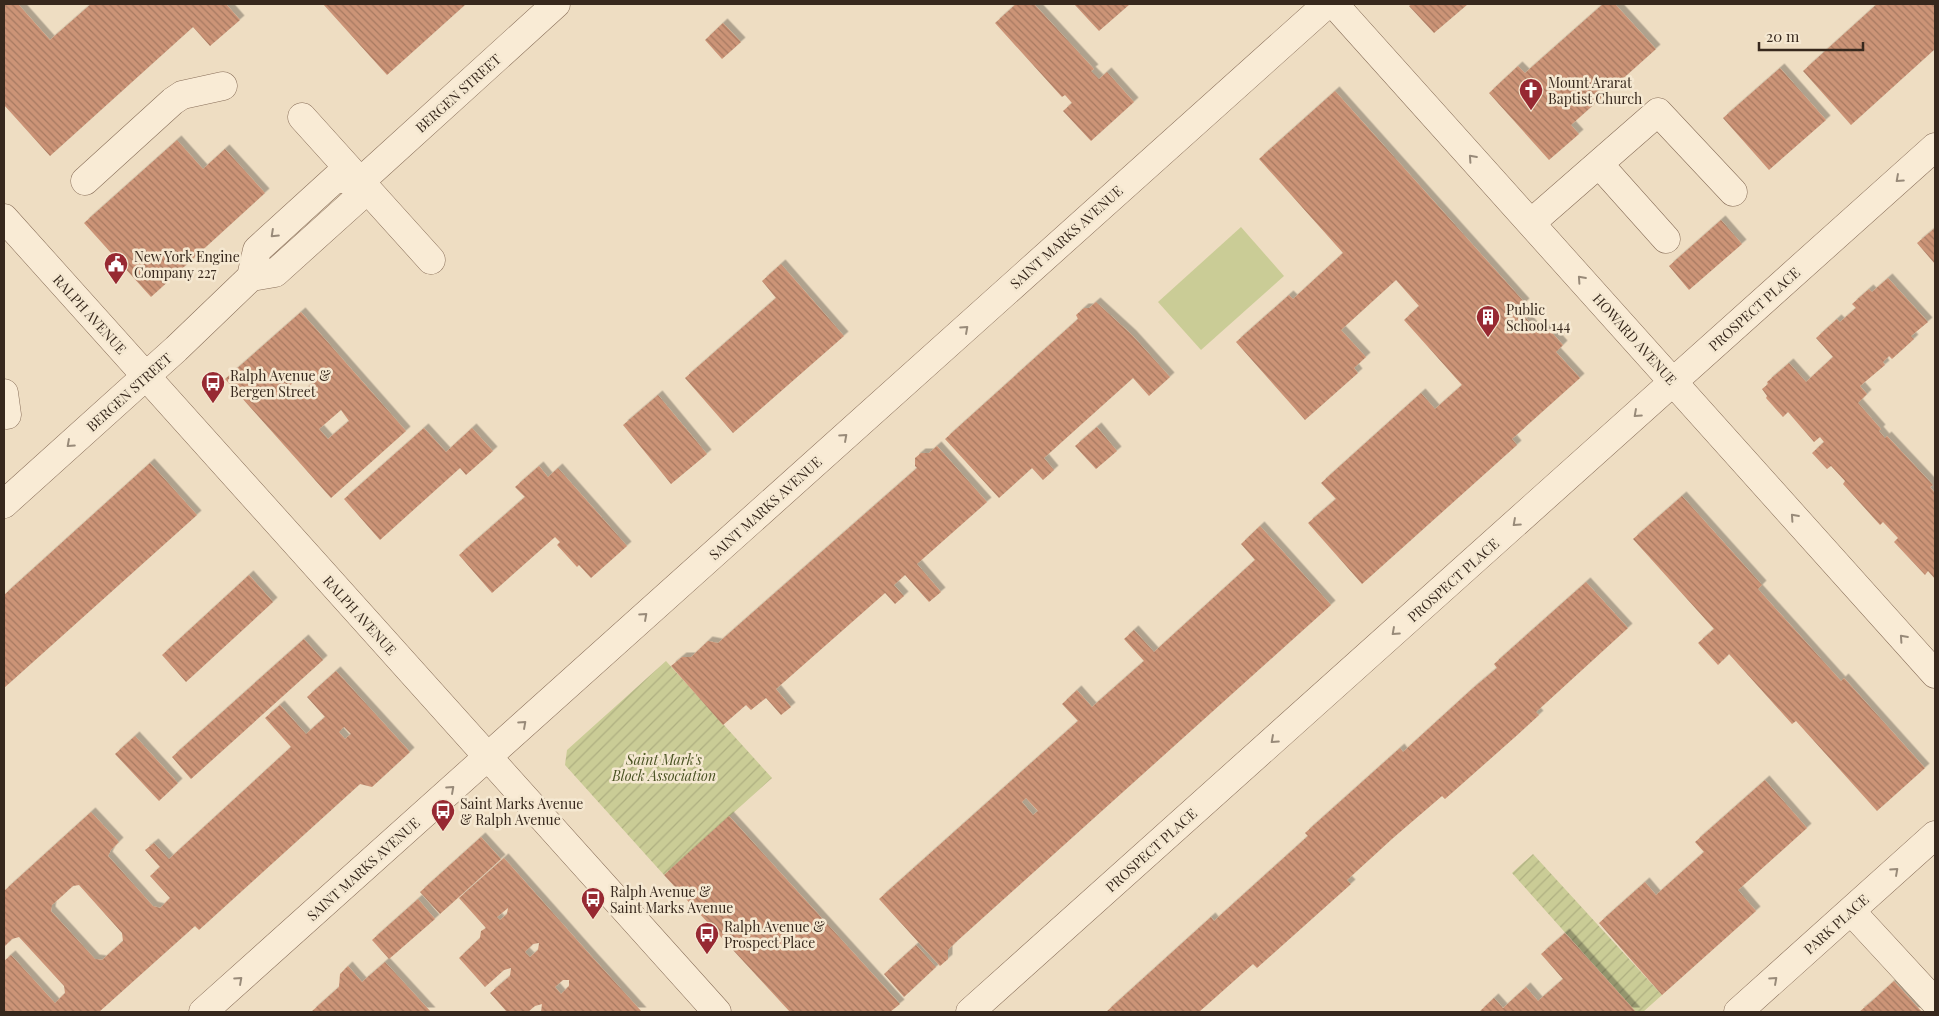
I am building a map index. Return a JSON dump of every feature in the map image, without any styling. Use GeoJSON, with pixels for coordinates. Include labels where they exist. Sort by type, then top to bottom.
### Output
{"type":"FeatureCollection","features":[{"type":"Feature","properties":{"kind":"street","name":"BERGEN STREET"},"geometry":{"type":"LineString","coordinates":[[4,504],[146,377],[251,277],[275,274],[332,224],[356,200],[360,182],[556,4]]}},
{"type":"Feature","properties":{"kind":"street","name":"SAINT MARKS AVENUE"},"geometry":{"type":"LineString","coordinates":[[203,1012],[1327,4]]}},
{"type":"Feature","properties":{"kind":"street","name":"HOWARD AVENUE"},"geometry":{"type":"LineString","coordinates":[[1334,4],[1935,674]]}},
{"type":"Feature","properties":{"kind":"street"},"geometry":{"type":"LineString","coordinates":[[85,181],[182,95],[223,86]]}},
{"type":"Feature","properties":{"kind":"street"},"geometry":{"type":"LineString","coordinates":[[1531,223],[1658,112],[1733,192]]}},
{"type":"Feature","properties":{"kind":"street"},"geometry":{"type":"LineString","coordinates":[[302,117],[431,260]]}},
{"type":"Feature","properties":{"kind":"street","name":"PROSPECT PLACE"},"geometry":{"type":"LineString","coordinates":[[970,1012],[1935,147]]}},
{"type":"Feature","properties":{"kind":"street"},"geometry":{"type":"LineString","coordinates":[[1599,164],[1666,239]]}},
{"type":"Feature","properties":{"kind":"street"},"geometry":{"type":"LineString","coordinates":[[251,277],[257,250],[310,200],[336,178],[360,182]]}},
{"type":"Feature","properties":{"kind":"street","name":"RALPH AVENUE"},"geometry":{"type":"LineString","coordinates":[[4,218],[717,1012]]}},
{"type":"Feature","properties":{"kind":"street","name":"PARK PLACE"},"geometry":{"type":"LineString","coordinates":[[1738,1012],[1935,835]]}},
{"type":"Feature","properties":{"kind":"street"},"geometry":{"type":"LineString","coordinates":[[1850,911],[1935,1002]]}},
{"type":"Feature","properties":{"kind":"green space"},"geometry":{"type":"Polygon","coordinates":[[[1241,227],[1284,276],[1201,350],[1158,302],[1241,227]]]}},
{"type":"Feature","properties":{"kind":"green space","name":"Saint Mark's Block Association"},"geometry":{"type":"Polygon","coordinates":[[[666,661],[772,778],[664,875],[565,765],[567,750],[666,661]]]}},
{"type":"Feature","properties":{"kind":"green space"},"geometry":{"type":"Polygon","coordinates":[[[1533,854],[1662,995],[1643,1012],[1636,1012],[1512,873],[1533,854]]]}},
{"type":"Feature","properties":{"kind":"building"},"geometry":{"type":"Polygon","coordinates":[[[4,4],[18,4],[50,40],[91,4],[226,4],[240,20],[210,46],[193,27],[50,156],[4,105],[4,4]]]}},
{"type":"Feature","properties":{"kind":"building"},"geometry":{"type":"Polygon","coordinates":[[[323,4],[466,4],[387,75],[323,4]]]}},
{"type":"Feature","properties":{"kind":"building"},"geometry":{"type":"Polygon","coordinates":[[[1016,4],[1034,4],[1094,69],[1091,71],[1099,79],[1107,72],[1134,102],[1091,141],[1063,111],[1072,103],[1065,95],[1062,97],[995,23],[1016,4]]]}},
{"type":"Feature","properties":{"kind":"building"},"geometry":{"type":"Polygon","coordinates":[[[1074,4],[1130,4],[1099,31],[1074,4]]]}},
{"type":"Feature","properties":{"kind":"building"},"geometry":{"type":"Polygon","coordinates":[[[1412,4],[1468,4],[1434,33],[1409,6],[1412,4]]]}},
{"type":"Feature","properties":{"kind":"building"},"geometry":{"type":"Polygon","coordinates":[[[1603,4],[1615,4],[1656,49],[1571,125],[1579,134],[1549,160],[1489,93],[1518,66],[1525,73],[1603,4]]]}},
{"type":"Feature","properties":{"kind":"building"},"geometry":{"type":"Polygon","coordinates":[[[1877,4],[1935,4],[1935,49],[1851,125],[1803,71],[1877,4]]]}},
{"type":"Feature","properties":{"kind":"building"},"geometry":{"type":"Polygon","coordinates":[[[723,23],[741,42],[722,59],[705,40],[723,23]]]}},
{"type":"Feature","properties":{"kind":"building"},"geometry":{"type":"Polygon","coordinates":[[[1780,68],[1826,120],[1769,170],[1723,118],[1780,68]]]}},
{"type":"Feature","properties":{"kind":"building","name":"Public School 144"},"geometry":{"type":"Polygon","coordinates":[[[1335,91],[1525,303],[1518,309],[1540,334],[1547,327],[1563,345],[1556,352],[1580,378],[1512,439],[1517,445],[1362,584],[1308,523],[1336,499],[1321,483],[1421,393],[1435,409],[1462,385],[1404,320],[1419,306],[1396,280],[1341,330],[1366,357],[1354,368],[1358,373],[1305,420],[1236,342],[1289,295],[1293,299],[1343,253],[1259,159],[1335,91]]]}},
{"type":"Feature","properties":{"kind":"building"},"geometry":{"type":"Polygon","coordinates":[[[177,140],[203,169],[225,149],[265,193],[151,297],[84,223],[177,140]]]}},
{"type":"Feature","properties":{"kind":"building"},"geometry":{"type":"Polygon","coordinates":[[[1721,220],[1742,244],[1689,290],[1669,266],[1721,220]]]}},
{"type":"Feature","properties":{"kind":"building"},"geometry":{"type":"Polygon","coordinates":[[[1935,228],[1935,264],[1917,243],[1935,228]]]}},
{"type":"Feature","properties":{"kind":"building"},"geometry":{"type":"Polygon","coordinates":[[[781,264],[844,336],[733,433],[685,378],[776,298],[762,281],[781,264]]]}},
{"type":"Feature","properties":{"kind":"building"},"geometry":{"type":"Polygon","coordinates":[[[1888,278],[1928,322],[1911,336],[1914,339],[1892,359],[1889,356],[1883,362],[1885,365],[1860,386],[1867,394],[1858,403],[1881,429],[1879,431],[1885,438],[1887,436],[1933,485],[1930,487],[1935,493],[1935,579],[1928,571],[1925,575],[1894,542],[1898,538],[1883,522],[1880,525],[1843,484],[1845,481],[1831,466],[1827,469],[1812,453],[1824,442],[1820,437],[1814,442],[1788,412],[1783,417],[1766,398],[1767,396],[1762,389],[1768,384],[1767,382],[1789,363],[1806,382],[1833,357],[1816,338],[1837,319],[1840,322],[1856,308],[1852,304],[1869,289],[1872,292],[1888,278]]]}},
{"type":"Feature","properties":{"kind":"building"},"geometry":{"type":"Polygon","coordinates":[[[1096,302],[1132,335],[1170,377],[1149,396],[1133,378],[1044,458],[1054,470],[1043,480],[1032,468],[999,498],[945,439],[1078,319],[1076,315],[1084,308],[1089,308],[1096,302]]]}},
{"type":"Feature","properties":{"kind":"building"},"geometry":{"type":"Polygon","coordinates":[[[301,312],[406,431],[331,498],[225,379],[301,312]],[[306,371],[285,390],[293,400],[314,382],[306,371]],[[341,410],[319,429],[328,439],[349,421],[341,410]]]}},
{"type":"Feature","properties":{"kind":"building"},"geometry":{"type":"Polygon","coordinates":[[[658,395],[707,454],[671,484],[623,425],[658,395]]]}},
{"type":"Feature","properties":{"kind":"building"},"geometry":{"type":"Polygon","coordinates":[[[1097,427],[1117,451],[1096,469],[1075,446],[1097,427]]]}},
{"type":"Feature","properties":{"kind":"building"},"geometry":{"type":"Polygon","coordinates":[[[424,428],[446,452],[472,428],[493,451],[466,475],[460,468],[380,540],[344,499],[424,428]]]}},
{"type":"Feature","properties":{"kind":"building"},"geometry":{"type":"Polygon","coordinates":[[[937,446],[987,502],[917,564],[941,592],[929,602],[905,575],[894,585],[904,596],[895,604],[885,593],[776,689],[791,707],[781,715],[766,698],[751,710],[746,705],[723,725],[671,666],[682,657],[691,657],[708,641],[718,643],[917,468],[915,466],[915,458],[921,453],[929,453],[937,446]]]}},
{"type":"Feature","properties":{"kind":"building"},"geometry":{"type":"Polygon","coordinates":[[[150,463],[197,515],[4,688],[4,595],[150,463]]]}},
{"type":"Feature","properties":{"kind":"building"},"geometry":{"type":"Polygon","coordinates":[[[539,466],[548,477],[558,468],[627,546],[591,578],[579,565],[577,567],[557,545],[560,542],[555,537],[492,593],[459,555],[525,497],[515,487],[539,466]]]}},
{"type":"Feature","properties":{"kind":"building"},"geometry":{"type":"Polygon","coordinates":[[[1682,496],[1762,585],[1758,589],[1841,681],[1844,678],[1925,768],[1877,811],[1796,721],[1792,724],[1729,654],[1718,665],[1698,643],[1714,629],[1633,539],[1682,496]]]}},
{"type":"Feature","properties":{"kind":"building"},"geometry":{"type":"Polygon","coordinates":[[[1260,526],[1331,605],[956,942],[948,950],[948,959],[940,966],[879,899],[1078,721],[1062,704],[1077,690],[1092,707],[1144,661],[1124,639],[1134,630],[1154,652],[1255,560],[1241,544],[1260,526]],[[1026,798],[1022,802],[1033,815],[1038,811],[1026,798]]]}},
{"type":"Feature","properties":{"kind":"building"},"geometry":{"type":"Polygon","coordinates":[[[249,575],[273,602],[186,682],[162,655],[249,575]]]}},
{"type":"Feature","properties":{"kind":"building"},"geometry":{"type":"Polygon","coordinates":[[[1586,582],[1628,628],[1536,712],[1539,715],[1515,737],[1445,799],[1442,796],[1347,880],[1351,884],[1257,968],[1253,964],[1199,1012],[1106,1012],[1211,917],[1214,921],[1308,836],[1305,833],[1400,748],[1403,752],[1497,668],[1494,664],[1586,582]]]}},
{"type":"Feature","properties":{"kind":"building"},"geometry":{"type":"Polygon","coordinates":[[[304,639],[323,660],[191,779],[172,757],[304,639]]]}},
{"type":"Feature","properties":{"kind":"building"},"geometry":{"type":"Polygon","coordinates":[[[336,671],[410,752],[372,787],[360,784],[199,930],[195,926],[99,1012],[4,1012],[4,961],[11,955],[55,1003],[65,993],[64,986],[19,937],[12,939],[4,947],[4,891],[91,812],[119,842],[108,856],[153,906],[160,908],[170,898],[150,876],[160,867],[145,850],[154,843],[169,859],[291,747],[265,718],[280,705],[306,734],[325,717],[307,697],[336,671]],[[344,727],[339,732],[345,739],[351,734],[344,727]],[[79,885],[73,886],[52,905],[51,911],[95,959],[102,960],[123,941],[122,933],[79,885]]]}},
{"type":"Feature","properties":{"kind":"building"},"geometry":{"type":"Polygon","coordinates":[[[135,736],[178,783],[159,801],[115,754],[135,736]]]}},
{"type":"Feature","properties":{"kind":"building"},"geometry":{"type":"Polygon","coordinates":[[[1765,780],[1807,828],[1738,890],[1756,911],[1662,995],[1599,923],[1645,882],[1656,895],[1704,852],[1695,842],[1765,780]]]}},
{"type":"Feature","properties":{"kind":"building"},"geometry":{"type":"Polygon","coordinates":[[[729,816],[900,1004],[890,1012],[790,1012],[664,875],[729,816]]]}},
{"type":"Feature","properties":{"kind":"building"},"geometry":{"type":"Polygon","coordinates":[[[481,837],[501,859],[440,914],[420,892],[481,837]]]}},
{"type":"Feature","properties":{"kind":"building"},"geometry":{"type":"Polygon","coordinates":[[[504,858],[642,1012],[541,1012],[542,1004],[535,1006],[528,1012],[507,1012],[490,993],[510,976],[511,968],[504,970],[485,987],[459,958],[480,938],[481,931],[486,928],[459,898],[504,858]],[[508,908],[497,917],[500,920],[507,914],[508,908]],[[539,943],[533,944],[525,952],[530,957],[538,950],[539,943]],[[563,980],[555,987],[561,994],[569,986],[569,980],[563,980]]]}},
{"type":"Feature","properties":{"kind":"building"},"geometry":{"type":"Polygon","coordinates":[[[418,899],[435,919],[389,959],[372,940],[418,899]]]}},
{"type":"Feature","properties":{"kind":"building"},"geometry":{"type":"Polygon","coordinates":[[[1565,933],[1636,1012],[1479,1012],[1494,998],[1503,1008],[1526,987],[1538,1001],[1563,979],[1541,954],[1565,933]]]}},
{"type":"Feature","properties":{"kind":"building"},"geometry":{"type":"Polygon","coordinates":[[[916,945],[936,967],[904,997],[884,974],[916,945]]]}},
{"type":"Feature","properties":{"kind":"building"},"geometry":{"type":"Polygon","coordinates":[[[385,962],[431,1012],[311,1012],[339,987],[340,974],[348,966],[362,982],[385,962]]]}},
{"type":"Feature","properties":{"kind":"building"},"geometry":{"type":"Polygon","coordinates":[[[1894,981],[1922,1012],[1859,1012],[1871,1002],[1894,981]]]}},
{"type":"Feature","properties":{"kind":"place","name":"Mount Ararat Baptist Church"},"geometry":{"type":"Point","coordinates":[1531,111]}},
{"type":"Feature","properties":{"kind":"place","name":"New York Engine Company 227"},"geometry":{"type":"Point","coordinates":[116,285]}},
{"type":"Feature","properties":{"kind":"place","name":"Public School 144"},"geometry":{"type":"Point","coordinates":[1488,338]}},
{"type":"Feature","properties":{"kind":"place","name":"Ralph Avenue & Bergen Street"},"geometry":{"type":"Point","coordinates":[213,404]}},
{"type":"Feature","properties":{"kind":"place","name":"Saint Marks Avenue & Ralph Avenue"},"geometry":{"type":"Point","coordinates":[443,832]}},
{"type":"Feature","properties":{"kind":"place","name":"Ralph Avenue & Saint Marks Avenue"},"geometry":{"type":"Point","coordinates":[593,920]}},
{"type":"Feature","properties":{"kind":"place","name":"Ralph Avenue & Prospect Place"},"geometry":{"type":"Point","coordinates":[707,955]}}]}
